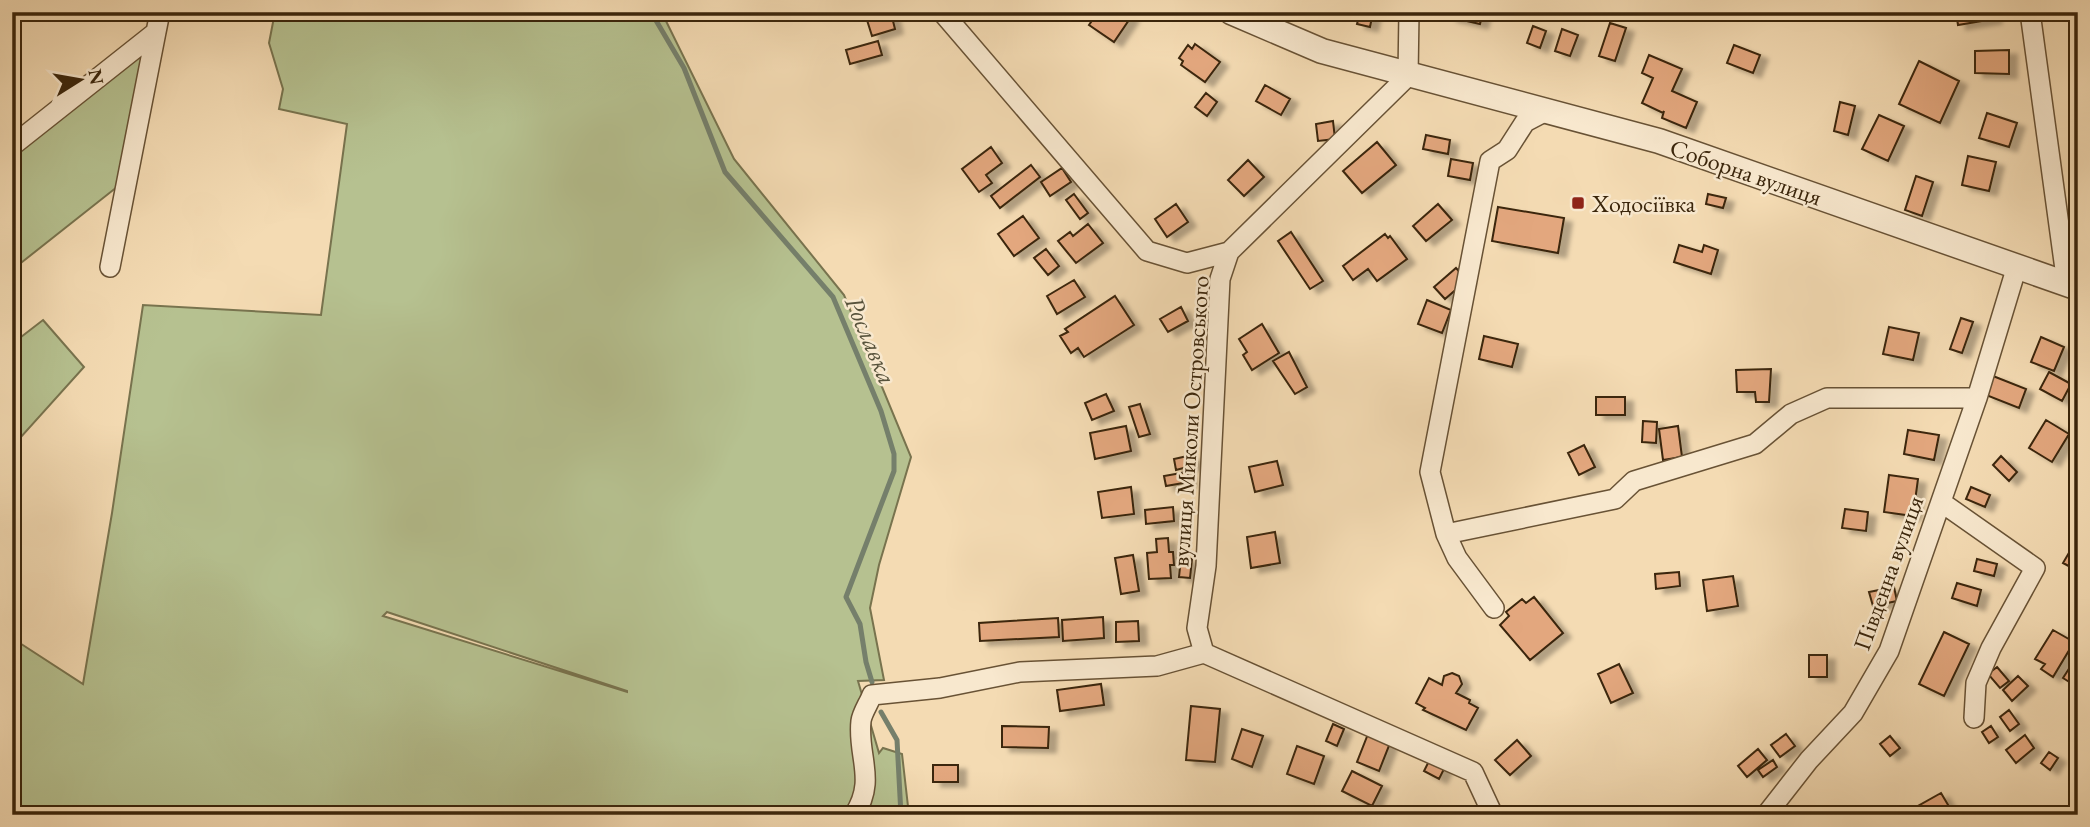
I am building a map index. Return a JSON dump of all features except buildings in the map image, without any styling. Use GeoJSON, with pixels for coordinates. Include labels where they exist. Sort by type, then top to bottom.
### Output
{"type":"FeatureCollection","features":[{"type":"Feature","properties":{"kind":"street"},"geometry":{"type":"LineString","coordinates":[[110,267],[160,12]]}},
{"type":"Feature","properties":{"kind":"street","name":"вулиця Миколи Островського"},"geometry":{"type":"LineString","coordinates":[[942,12],[1147,251],[1187,263],[1229,251]]}},
{"type":"Feature","properties":{"kind":"street","name":"Соборна вулиця"},"geometry":{"type":"LineString","coordinates":[[1231,12],[1322,51],[1659,141],[2072,286]]}},
{"type":"Feature","properties":{"kind":"street"},"geometry":{"type":"LineString","coordinates":[[1229,251],[1408,76],[1409,12]]}},
{"type":"Feature","properties":{"kind":"street"},"geometry":{"type":"LineString","coordinates":[[2030,12],[2072,286]]}},
{"type":"Feature","properties":{"kind":"street"},"geometry":{"type":"LineString","coordinates":[[12,146],[156,33]]}},
{"type":"Feature","properties":{"kind":"street"},"geometry":{"type":"LineString","coordinates":[[1494,608],[1457,558],[1446,534],[1430,472],[1490,161],[1507,150],[1525,122],[1546,111]]}},
{"type":"Feature","properties":{"kind":"street","name":"вулиця Миколи Островського"},"geometry":{"type":"LineString","coordinates":[[1204,653],[1197,628],[1206,566],[1220,279],[1229,251]]}},
{"type":"Feature","properties":{"kind":"street","name":"Південна вулиця"},"geometry":{"type":"LineString","coordinates":[[1766,815],[1809,760],[1853,713],[1889,651],[1977,398],[2017,266]]}},
{"type":"Feature","properties":{"kind":"street"},"geometry":{"type":"LineString","coordinates":[[1446,534],[1615,499],[1634,481],[1755,444],[1791,414],[1827,398],[1977,398]]}},
{"type":"Feature","properties":{"kind":"street"},"geometry":{"type":"LineString","coordinates":[[1941,502],[2035,568],[1991,648],[1976,683],[1974,719]]}},
{"type":"Feature","properties":{"kind":"street"},"geometry":{"type":"LineString","coordinates":[[854,815],[866,784],[860,719],[872,695],[940,688],[1020,672],[1157,666],[1204,653],[1473,772],[1493,815]]}},
{"type":"Feature","properties":{"kind":"green space"},"geometry":{"type":"Polygon","coordinates":[[[275,12],[660,12],[734,159],[844,295],[911,457],[879,565],[870,608],[884,680],[858,681],[879,753],[883,748],[902,754],[909,815],[12,815],[12,638],[83,684],[143,305],[321,315],[347,124],[279,109],[283,89],[269,43],[275,12]],[[387,612],[383,616],[627,692],[387,612]]]}},
{"type":"Feature","properties":{"kind":"green space"},"geometry":{"type":"Polygon","coordinates":[[[155,31],[117,187],[12,270],[12,136],[155,31]]]}},
{"type":"Feature","properties":{"kind":"green space"},"geometry":{"type":"Polygon","coordinates":[[[43,320],[84,367],[12,447],[12,344],[43,320]]]}},
{"type":"Feature","properties":{"kind":"waterway","name":"Рославка"},"geometry":{"type":"LineString","coordinates":[[651,12],[684,68],[725,172],[833,297],[881,411],[894,454],[894,471],[846,597],[860,624],[872,682]]}},
{"type":"Feature","properties":{"kind":"waterway","name":"Рославка"},"geometry":{"type":"LineString","coordinates":[[881,712],[897,740],[901,815]]}},
{"type":"Feature","properties":{"kind":"place","name":"Ходосіївка"},"geometry":{"type":"Point","coordinates":[1578,203]}}]}
